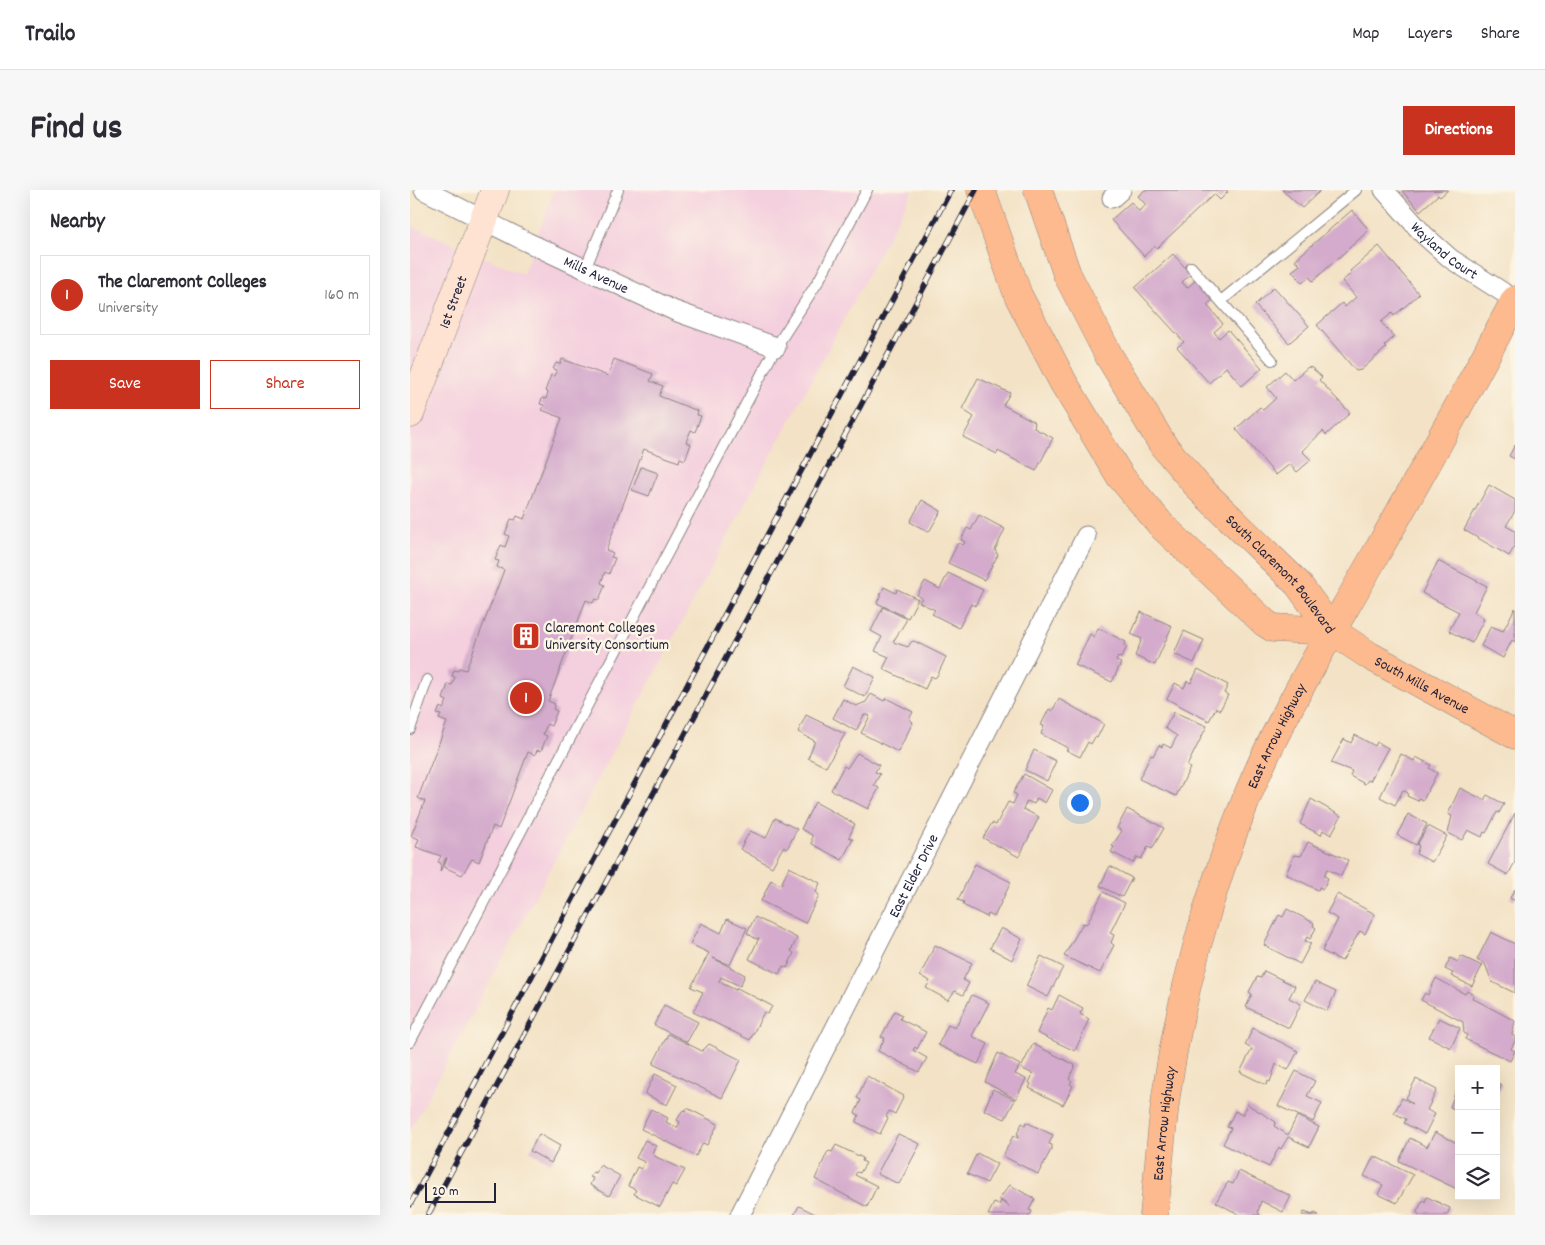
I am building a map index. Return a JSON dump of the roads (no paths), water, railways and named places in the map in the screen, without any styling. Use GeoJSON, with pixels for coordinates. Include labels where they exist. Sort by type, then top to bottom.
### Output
{"type":"FeatureCollection","features":[{"type":"Feature","properties":{"kind":"main road","name":"South Claremont Boulevard"},"geometry":{"type":"LineString","coordinates":[[982,190],[1018,295],[1063,382],[1120,476],[1162,526],[1265,623],[1273,628],[1332,631]]}},
{"type":"Feature","properties":{"kind":"main road","name":"South Claremont Boulevard"},"geometry":{"type":"LineString","coordinates":[[1038,190],[1067,274],[1109,356],[1162,445],[1200,490],[1298,584],[1332,631]]}},
{"type":"Feature","properties":{"kind":"main road","name":"East Arrow Highway"},"geometry":{"type":"LineString","coordinates":[[1154,1215],[1167,1094],[1187,990],[1213,890],[1262,763],[1332,631],[1447,431],[1515,300]]}},
{"type":"Feature","properties":{"kind":"main road","name":"South Mills Avenue"},"geometry":{"type":"LineString","coordinates":[[1332,631],[1370,656],[1515,735]]}},
{"type":"Feature","properties":{"kind":"street","name":"Mills Avenue"},"geometry":{"type":"LineString","coordinates":[[424,190],[484,221],[675,311],[776,347]]}},
{"type":"Feature","properties":{"kind":"street","name":"1st Street"},"geometry":{"type":"LineString","coordinates":[[410,414],[495,190]]}},
{"type":"Feature","properties":{"kind":"street","name":"Wayland Court"},"geometry":{"type":"LineString","coordinates":[[1384,190],[1424,234],[1451,259],[1515,300]]}},
{"type":"Feature","properties":{"kind":"street","name":"East Elder Drive"},"geometry":{"type":"LineString","coordinates":[[740,1215],[1086,536]]}},
{"type":"Feature","properties":{"kind":"lane"},"geometry":{"type":"LineString","coordinates":[[585,269],[618,190]]}},
{"type":"Feature","properties":{"kind":"lane"},"geometry":{"type":"LineString","coordinates":[[410,1042],[776,347],[819,280],[867,190]]}},
{"type":"Feature","properties":{"kind":"lane"},"geometry":{"type":"LineString","coordinates":[[1220,300],[1356,190]]}},
{"type":"Feature","properties":{"kind":"lane"},"geometry":{"type":"LineString","coordinates":[[1191,267],[1272,360]]}},
{"type":"Feature","properties":{"kind":"lane"},"geometry":{"type":"LineString","coordinates":[[410,729],[427,680]]}},
{"type":"Feature","properties":{"kind":"railway"},"geometry":{"type":"LineString","coordinates":[[410,1205],[951,190]]}},
{"type":"Feature","properties":{"kind":"railway"},"geometry":{"type":"LineString","coordinates":[[428,1215],[976,190]]}},
{"type":"Feature","properties":{"kind":"place","name":"Claremont Colleges University Consortium"},"geometry":{"type":"Point","coordinates":[526,636]}},
{"type":"Feature","properties":{"kind":"place","name":"The Claremont Colleges"},"geometry":{"type":"Point","coordinates":[526,698]}}]}
